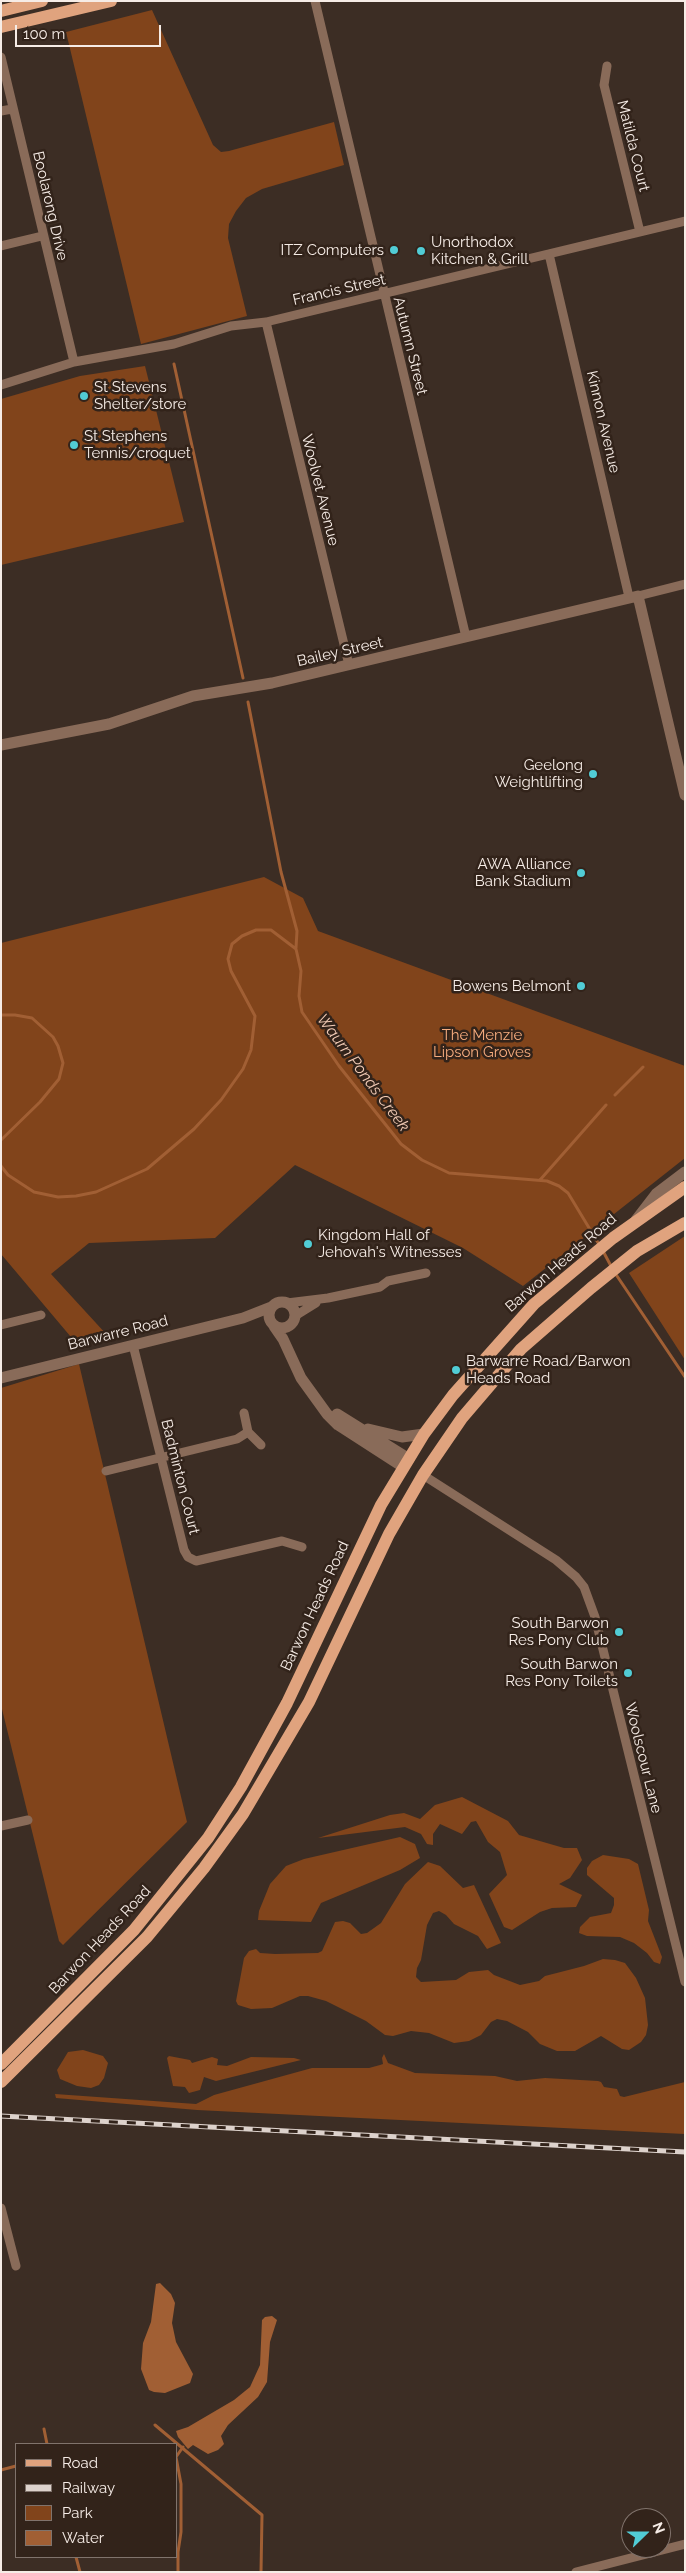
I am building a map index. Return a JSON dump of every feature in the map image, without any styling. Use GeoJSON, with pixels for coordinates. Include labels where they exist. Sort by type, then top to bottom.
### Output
{"type":"FeatureCollection","features":[{"type":"Feature","properties":{"kind":"main road"},"geometry":{"type":"LineString","coordinates":[[1,11],[42,1]]}},
{"type":"Feature","properties":{"kind":"main road"},"geometry":{"type":"LineString","coordinates":[[1,27],[111,1]]}},
{"type":"Feature","properties":{"kind":"main road","name":"Barwon Heads Road"},"geometry":{"type":"LineString","coordinates":[[1,2064],[134,1930],[208,1838],[241,1787],[287,1703],[375,1517],[424,1434],[469,1374],[519,1318],[578,1265],[635,1221],[685,1187]]}},
{"type":"Feature","properties":{"kind":"main road","name":"Barwon Heads Road"},"geometry":{"type":"LineString","coordinates":[[1,2082],[147,1937],[204,1868],[243,1814],[309,1702],[389,1534],[423,1474],[462,1418],[521,1349],[637,1251],[685,1223]]}},
{"type":"Feature","properties":{"kind":"main road"},"geometry":{"type":"LineString","coordinates":[[406,1463],[423,1474]]}},
{"type":"Feature","properties":{"kind":"street","name":"Autumn Street"},"geometry":{"type":"LineString","coordinates":[[315,1],[466,638]]}},
{"type":"Feature","properties":{"kind":"street","name":"Boolarong Drive"},"geometry":{"type":"LineString","coordinates":[[1,57],[42,236],[74,362]]}},
{"type":"Feature","properties":{"kind":"street","name":"Matilda Court"},"geometry":{"type":"LineString","coordinates":[[607,66],[604,85],[640,232]]}},
{"type":"Feature","properties":{"kind":"street"},"geometry":{"type":"LineString","coordinates":[[1,111],[12,109]]}},
{"type":"Feature","properties":{"kind":"street","name":"Francis Street"},"geometry":{"type":"LineString","coordinates":[[1,385],[74,362],[174,344],[231,326],[266,322],[685,221]]}},
{"type":"Feature","properties":{"kind":"street"},"geometry":{"type":"LineString","coordinates":[[1,246],[42,236]]}},
{"type":"Feature","properties":{"kind":"street","name":"Kinnon Avenue"},"geometry":{"type":"LineString","coordinates":[[550,254],[633,597]]}},
{"type":"Feature","properties":{"kind":"street","name":"Woolvet Avenue"},"geometry":{"type":"LineString","coordinates":[[266,322],[349,665]]}},
{"type":"Feature","properties":{"kind":"street","name":"Bailey Street"},"geometry":{"type":"LineString","coordinates":[[1,745],[110,724],[193,696],[272,683],[685,584]]}},
{"type":"Feature","properties":{"kind":"street"},"geometry":{"type":"LineString","coordinates":[[633,597],[685,795]]}},
{"type":"Feature","properties":{"kind":"street"},"geometry":{"type":"LineString","coordinates":[[635,1221],[656,1194],[685,1172]]}},
{"type":"Feature","properties":{"kind":"street"},"geometry":{"type":"LineString","coordinates":[[406,1463],[338,1425],[314,1397],[268,1315],[271,1307],[279,1302],[328,1298],[380,1287],[388,1281],[426,1273]]}},
{"type":"Feature","properties":{"kind":"street"},"geometry":{"type":"LineString","coordinates":[[273,1324],[285,1328],[307,1306],[328,1298]]}},
{"type":"Feature","properties":{"kind":"street"},"geometry":{"type":"LineString","coordinates":[[287,1302],[293,1308],[292,1349],[298,1371]]}},
{"type":"Feature","properties":{"kind":"street","name":"Barwarre Road"},"geometry":{"type":"LineString","coordinates":[[1,1378],[243,1318],[271,1307]]}},
{"type":"Feature","properties":{"kind":"street"},"geometry":{"type":"LineString","coordinates":[[1,1325],[41,1315]]}},
{"type":"Feature","properties":{"kind":"street","name":"Barwarre Road"},"geometry":{"type":"LineString","coordinates":[[243,1318],[258,1319],[273,1324]]}},
{"type":"Feature","properties":{"kind":"street","name":"Badminton Court"},"geometry":{"type":"LineString","coordinates":[[133,1345],[184,1550],[188,1557],[196,1561],[282,1541],[302,1547]]}},
{"type":"Feature","properties":{"kind":"street"},"geometry":{"type":"LineString","coordinates":[[314,1397],[406,1463]]}},
{"type":"Feature","properties":{"kind":"street"},"geometry":{"type":"LineString","coordinates":[[244,1413],[248,1432],[261,1445]]}},
{"type":"Feature","properties":{"kind":"street"},"geometry":{"type":"LineString","coordinates":[[348,1421],[398,1436],[424,1434]]}},
{"type":"Feature","properties":{"kind":"street"},"geometry":{"type":"LineString","coordinates":[[106,1471],[237,1439],[248,1432]]}},
{"type":"Feature","properties":{"kind":"street","name":"Woolscour Lane"},"geometry":{"type":"LineString","coordinates":[[423,1474],[556,1560],[576,1577],[584,1587],[595,1617],[685,1982]]}},
{"type":"Feature","properties":{"kind":"street"},"geometry":{"type":"LineString","coordinates":[[1,1826],[28,1820]]}},
{"type":"Feature","properties":{"kind":"street"},"geometry":{"type":"LineString","coordinates":[[1,2208],[16,2266]]}},
{"type":"Feature","properties":{"kind":"street"},"geometry":{"type":"LineString","coordinates":[[576,2572],[685,2544]]}},
{"type":"Feature","properties":{"kind":"green space"},"geometry":{"type":"Polygon","coordinates":[[[152,10],[213,145],[221,152],[334,122],[344,165],[262,189],[246,198],[236,211],[229,224],[228,238],[247,316],[141,344],[66,32],[152,10]]]}},
{"type":"Feature","properties":{"kind":"green space"},"geometry":{"type":"Polygon","coordinates":[[[145,366],[184,522],[1,565],[1,399],[80,376],[145,366]]]}},
{"type":"Feature","properties":{"kind":"green space","name":"The Menzie Lipson Groves"},"geometry":{"type":"Polygon","coordinates":[[[264,877],[303,898],[318,931],[685,1066],[685,1158],[523,1286],[463,1248],[295,1165],[215,1238],[89,1243],[51,1274],[107,1335],[76,1343],[1,1254],[1,943],[264,877]]]}},
{"type":"Feature","properties":{"kind":"green space"},"geometry":{"type":"Polygon","coordinates":[[[685,1236],[685,1360],[629,1273],[685,1236]]]}},
{"type":"Feature","properties":{"kind":"green space"},"geometry":{"type":"Polygon","coordinates":[[[79,1364],[187,1822],[63,1945],[59,1941],[1,1705],[1,1388],[79,1364]]]}},
{"type":"Feature","properties":{"kind":"green space"},"geometry":{"type":"Polygon","coordinates":[[[462,1797],[508,1821],[519,1835],[564,1848],[577,1848],[582,1860],[570,1878],[559,1884],[582,1895],[576,1907],[552,1908],[540,1912],[512,1930],[504,1927],[489,1894],[507,1875],[500,1852],[488,1842],[476,1821],[471,1822],[462,1834],[440,1824],[433,1834],[433,1845],[427,1844],[421,1834],[405,1827],[318,1838],[390,1815],[404,1813],[420,1819],[435,1805],[462,1797]]]}},
{"type":"Feature","properties":{"kind":"green space"},"geometry":{"type":"Polygon","coordinates":[[[400,1837],[415,1844],[420,1858],[400,1870],[321,1903],[311,1922],[258,1920],[259,1911],[270,1884],[286,1866],[304,1859],[400,1837]]]}},
{"type":"Feature","properties":{"kind":"green space"},"geometry":{"type":"Polygon","coordinates":[[[603,1855],[629,1859],[638,1864],[649,1910],[648,1921],[662,1957],[660,1964],[654,1962],[647,1953],[634,1943],[620,1937],[587,1936],[579,1933],[580,1927],[590,1917],[611,1913],[614,1905],[614,1898],[587,1875],[587,1868],[592,1861],[603,1855]]]}},
{"type":"Feature","properties":{"kind":"green space"},"geometry":{"type":"Polygon","coordinates":[[[428,1862],[440,1866],[463,1888],[474,1885],[501,1943],[487,1949],[478,1936],[454,1924],[446,1915],[439,1911],[433,1913],[427,1925],[421,1960],[417,1968],[416,1977],[421,1982],[456,1980],[469,1972],[488,1970],[494,1975],[520,1985],[539,1981],[545,1976],[603,1959],[615,1960],[625,1963],[636,1978],[645,1998],[648,2025],[646,2035],[641,2042],[629,2050],[622,2049],[601,2036],[575,2051],[557,2051],[540,2044],[528,2032],[507,2021],[497,2019],[491,2022],[481,2035],[469,2041],[454,2043],[429,2033],[411,2031],[393,2036],[385,2035],[366,2021],[326,2001],[308,1996],[300,1996],[272,2008],[251,2009],[238,2005],[236,2001],[244,1958],[249,1951],[256,1949],[260,1953],[275,1954],[318,1953],[322,1951],[335,1922],[343,1921],[350,1923],[361,1934],[367,1933],[381,1923],[405,1884],[428,1862]]]}},
{"type":"Feature","properties":{"kind":"green space"},"geometry":{"type":"Polygon","coordinates":[[[83,2050],[103,2056],[108,2063],[104,2078],[99,2085],[91,2088],[77,2086],[60,2079],[57,2070],[68,2052],[83,2050]]]}},
{"type":"Feature","properties":{"kind":"green space"},"geometry":{"type":"Polygon","coordinates":[[[384,2054],[388,2063],[415,2073],[495,2076],[517,2081],[545,2078],[598,2081],[604,2087],[617,2089],[620,2096],[624,2097],[685,2082],[685,2134],[197,2110],[56,2098],[55,2094],[196,2104],[214,2095],[312,2068],[369,2068],[383,2064],[382,2058],[384,2054]]]}},
{"type":"Feature","properties":{"kind":"green space"},"geometry":{"type":"Polygon","coordinates":[[[169,2056],[190,2060],[192,2063],[212,2057],[218,2059],[217,2065],[227,2066],[251,2057],[294,2058],[301,2060],[216,2081],[204,2077],[200,2090],[189,2093],[185,2087],[173,2086],[167,2058],[169,2056]]]}},
{"type":"Feature","properties":{"kind":"water"},"geometry":{"type":"Polygon","coordinates":[[[160,2283],[171,2294],[175,2303],[172,2323],[176,2342],[193,2374],[190,2383],[165,2393],[149,2390],[141,2369],[143,2343],[151,2322],[156,2284],[160,2283]]]}},
{"type":"Feature","properties":{"kind":"water"},"geometry":{"type":"Polygon","coordinates":[[[272,2316],[277,2320],[270,2342],[267,2382],[258,2397],[228,2425],[221,2436],[224,2444],[218,2450],[208,2454],[193,2445],[188,2449],[178,2437],[176,2431],[188,2427],[234,2400],[250,2387],[260,2365],[262,2320],[265,2317],[272,2316]]]}},
{"type":"Feature","properties":{"kind":"waterway"},"geometry":{"type":"LineString","coordinates":[[174,364],[243,678]]}},
{"type":"Feature","properties":{"kind":"waterway"},"geometry":{"type":"LineString","coordinates":[[248,702],[281,872],[297,931],[296,948]]}},
{"type":"Feature","properties":{"kind":"waterway","name":"Waurn Ponds Creek"},"geometry":{"type":"LineString","coordinates":[[1,1166],[8,1175],[34,1192],[58,1197],[76,1196],[96,1192],[147,1169],[194,1129],[221,1100],[243,1069],[251,1050],[255,1016],[231,971],[228,959],[232,944],[242,936],[256,930],[271,930],[296,949],[301,971],[299,996],[302,1012],[339,1066],[401,1144],[422,1160],[449,1173],[547,1181],[559,1186],[568,1193],[600,1246]]}},
{"type":"Feature","properties":{"kind":"waterway","name":"Waurn Ponds Creek"},"geometry":{"type":"LineString","coordinates":[[1,1015],[32,1018],[53,1037],[63,1063],[59,1079],[40,1102],[1,1140]]}},
{"type":"Feature","properties":{"kind":"waterway"},"geometry":{"type":"LineString","coordinates":[[615,1095],[643,1067]]}},
{"type":"Feature","properties":{"kind":"waterway"},"geometry":{"type":"LineString","coordinates":[[540,1180],[606,1105]]}},
{"type":"Feature","properties":{"kind":"waterway","name":"Waurn Ponds Creek"},"geometry":{"type":"LineString","coordinates":[[603,1251],[612,1268]]}},
{"type":"Feature","properties":{"kind":"waterway","name":"Waurn Ponds Creek"},"geometry":{"type":"LineString","coordinates":[[615,1273],[685,1377]]}},
{"type":"Feature","properties":{"kind":"waterway"},"geometry":{"type":"LineString","coordinates":[[155,2425],[176,2443]]}},
{"type":"Feature","properties":{"kind":"waterway"},"geometry":{"type":"LineString","coordinates":[[44,2429],[47,2443]]}},
{"type":"Feature","properties":{"kind":"waterway"},"geometry":{"type":"LineString","coordinates":[[178,2444],[262,2515],[261,2572]]}},
{"type":"Feature","properties":{"kind":"waterway"},"geometry":{"type":"LineString","coordinates":[[178,2454],[183,2447]]}},
{"type":"Feature","properties":{"kind":"waterway"},"geometry":{"type":"LineString","coordinates":[[1,2470],[15,2466]]}},
{"type":"Feature","properties":{"kind":"waterway"},"geometry":{"type":"LineString","coordinates":[[178,2468],[181,2484],[181,2532],[178,2552]]}},
{"type":"Feature","properties":{"kind":"waterway"},"geometry":{"type":"LineString","coordinates":[[178,2552],[178,2558]]}},
{"type":"Feature","properties":{"kind":"waterway"},"geometry":{"type":"LineString","coordinates":[[76,2558],[80,2572]]}},
{"type":"Feature","properties":{"kind":"waterway"},"geometry":{"type":"LineString","coordinates":[[178,2558],[178,2572]]}},
{"type":"Feature","properties":{"kind":"railway"},"geometry":{"type":"LineString","coordinates":[[1,2116],[685,2152]]}},
{"type":"Feature","properties":{"kind":"place","name":"ITZ Computers"},"geometry":{"type":"Point","coordinates":[394,250]}},
{"type":"Feature","properties":{"kind":"place","name":"Unorthodox Kitchen & Grill"},"geometry":{"type":"Point","coordinates":[421,251]}},
{"type":"Feature","properties":{"kind":"place","name":"St Stevens Shelter/store"},"geometry":{"type":"Point","coordinates":[84,396]}},
{"type":"Feature","properties":{"kind":"place","name":"St Stephens Tennis/croquet"},"geometry":{"type":"Point","coordinates":[74,445]}},
{"type":"Feature","properties":{"kind":"place","name":"Geelong Weightlifting"},"geometry":{"type":"Point","coordinates":[593,774]}},
{"type":"Feature","properties":{"kind":"place","name":"AWA Alliance Bank Stadium"},"geometry":{"type":"Point","coordinates":[581,873]}},
{"type":"Feature","properties":{"kind":"place","name":"Bowens Belmont"},"geometry":{"type":"Point","coordinates":[581,986]}},
{"type":"Feature","properties":{"kind":"place","name":"Kingdom Hall of Jehovah's Witnesses"},"geometry":{"type":"Point","coordinates":[308,1244]}},
{"type":"Feature","properties":{"kind":"place","name":"Barwarre Road/Barwon Heads Road"},"geometry":{"type":"Point","coordinates":[456,1370]}},
{"type":"Feature","properties":{"kind":"place","name":"South Barwon Res Pony Club"},"geometry":{"type":"Point","coordinates":[619,1632]}},
{"type":"Feature","properties":{"kind":"place","name":"South Barwon Res Pony Toilets"},"geometry":{"type":"Point","coordinates":[628,1673]}}]}
